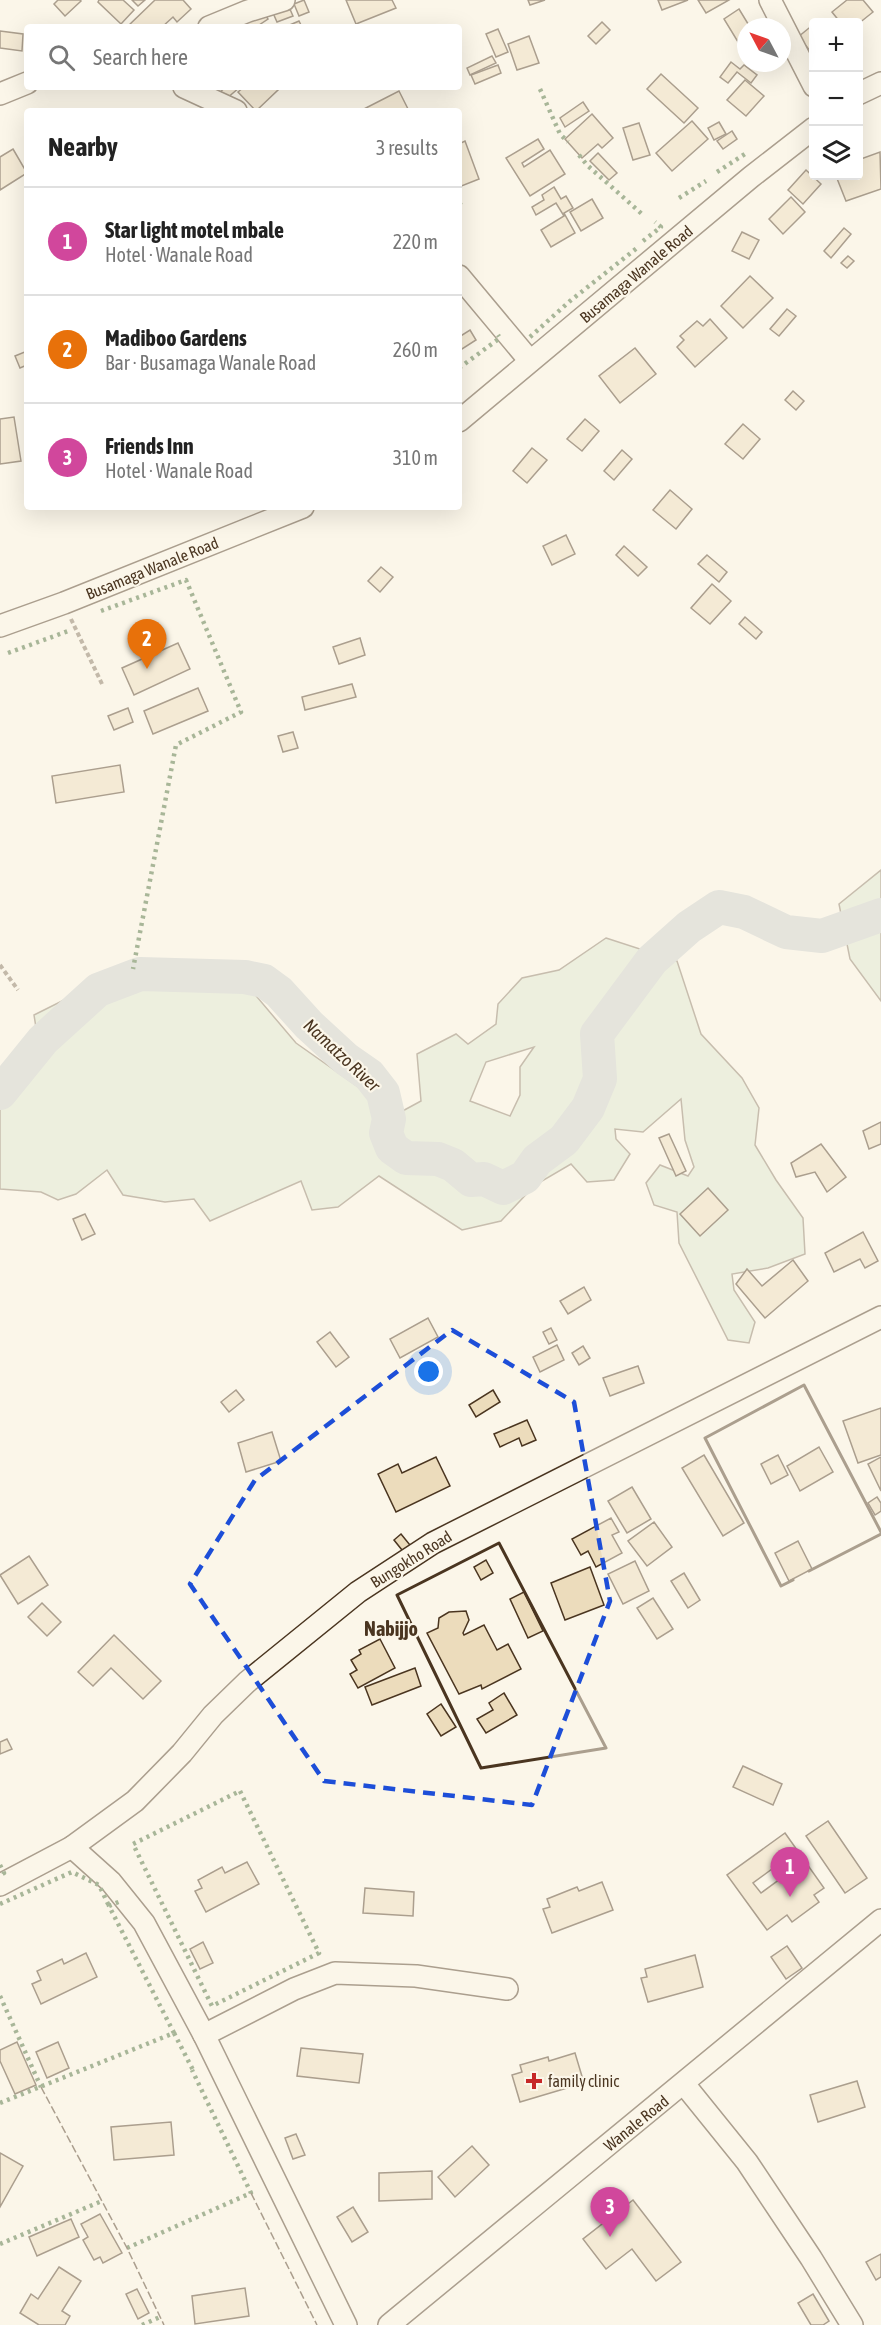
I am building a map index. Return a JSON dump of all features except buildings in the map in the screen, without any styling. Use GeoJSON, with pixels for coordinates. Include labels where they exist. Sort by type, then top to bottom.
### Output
{"type":"FeatureCollection","features":[{"type":"Feature","properties":{"kind":"street"},"geometry":{"type":"LineString","coordinates":[[216,24],[284,0]]}},
{"type":"Feature","properties":{"kind":"street"},"geometry":{"type":"LineString","coordinates":[[770,0],[809,78]]}},
{"type":"Feature","properties":{"kind":"street"},"geometry":{"type":"LineString","coordinates":[[863,92],[881,83]]}},
{"type":"Feature","properties":{"kind":"street"},"geometry":{"type":"LineString","coordinates":[[0,94],[24,84]]}},
{"type":"Feature","properties":{"kind":"street"},"geometry":{"type":"LineString","coordinates":[[190,90],[230,108]]}},
{"type":"Feature","properties":{"kind":"street","name":"Busamaga Wanale Road"},"geometry":{"type":"LineString","coordinates":[[462,418],[809,131]]}},
{"type":"Feature","properties":{"kind":"street"},"geometry":{"type":"LineString","coordinates":[[462,280],[530,361]]}},
{"type":"Feature","properties":{"kind":"street","name":"Busamaga Wanale Road"},"geometry":{"type":"LineString","coordinates":[[0,626],[64,603],[296,510]]}},
{"type":"Feature","properties":{"kind":"street","name":"Bungokho Road"},"geometry":{"type":"LineString","coordinates":[[0,1885],[72,1847],[135,1801],[182,1753],[213,1715],[247,1682],[358,1592],[433,1543],[881,1317]]}},
{"type":"Feature","properties":{"kind":"street"},"geometry":{"type":"LineString","coordinates":[[72,1847],[111,1882],[144,1923],[204,2035],[346,2325]]}},
{"type":"Feature","properties":{"kind":"street","name":"Wanale Road"},"geometry":{"type":"LineString","coordinates":[[389,2325],[881,1920]]}},
{"type":"Feature","properties":{"kind":"street"},"geometry":{"type":"LineString","coordinates":[[204,2035],[294,1989],[335,1973],[416,1976],[507,1989]]}},
{"type":"Feature","properties":{"kind":"street"},"geometry":{"type":"LineString","coordinates":[[684,2084],[747,2162],[811,2258],[852,2325]]}},
{"type":"Feature","properties":{"kind":"path"},"geometry":{"type":"LineString","coordinates":[[64,603],[102,684]]}},
{"type":"Feature","properties":{"kind":"path"},"geometry":{"type":"LineString","coordinates":[[0,965],[18,990]]}},
{"type":"Feature","properties":{"kind":"highlighted area"},"geometry":{"type":"Polygon","coordinates":[[[452,1330],[574,1402],[610,1601],[532,1805],[324,1781],[190,1584],[255,1480],[452,1330]]]}},
{"type":"Feature","properties":{"kind":"green space"},"geometry":{"type":"Polygon","coordinates":[[[881,870],[881,1001],[850,959],[839,904],[881,870]]]}},
{"type":"Feature","properties":{"kind":"green space"},"geometry":{"type":"Polygon","coordinates":[[[606,938],[677,961],[701,1034],[742,1078],[759,1108],[755,1145],[803,1218],[805,1254],[768,1268],[732,1274],[734,1290],[755,1322],[749,1343],[728,1340],[679,1243],[677,1212],[654,1205],[646,1183],[660,1165],[688,1176],[694,1167],[685,1140],[681,1099],[643,1132],[615,1129],[616,1139],[630,1154],[614,1180],[587,1182],[571,1164],[535,1185],[501,1221],[462,1230],[379,1176],[338,1207],[312,1210],[301,1181],[210,1221],[194,1199],[165,1202],[123,1195],[107,1170],[76,1194],[58,1200],[41,1192],[0,1189],[0,1080],[41,1059],[34,1015],[116,974],[145,968],[193,966],[246,984],[296,1043],[397,1114],[421,1101],[417,1054],[456,1034],[468,1044],[496,1024],[498,1004],[522,978],[559,970],[606,938]],[[534,1047],[486,1062],[470,1101],[510,1116],[520,1095],[520,1067],[534,1047]]]}},
{"type":"Feature","properties":{"kind":"waterway","name":"Namatzo River"},"geometry":{"type":"LineString","coordinates":[[0,1093],[43,1040],[98,990],[140,974],[245,977],[264,981],[279,992],[309,1025],[346,1059],[369,1075],[383,1093],[389,1119],[386,1133],[392,1148],[406,1158],[438,1159],[453,1165],[471,1180],[484,1179],[503,1188],[525,1177],[537,1160],[564,1140],[588,1108],[600,1079],[597,1034],[652,960],[689,927],[719,907],[744,912],[786,932],[822,936],[881,915]]}},
{"type":"Feature","properties":{"kind":"hedge"},"geometry":{"type":"LineString","coordinates":[[540,89],[560,134],[568,142]]}},
{"type":"Feature","properties":{"kind":"hedge"},"geometry":{"type":"LineString","coordinates":[[717,172],[748,152]]}},
{"type":"Feature","properties":{"kind":"hedge"},"geometry":{"type":"LineString","coordinates":[[579,155],[587,165],[643,215]]}},
{"type":"Feature","properties":{"kind":"hedge"},"geometry":{"type":"LineString","coordinates":[[679,198],[706,181]]}},
{"type":"Feature","properties":{"kind":"hedge"},"geometry":{"type":"LineString","coordinates":[[643,241],[661,227],[655,222]]}},
{"type":"Feature","properties":{"kind":"hedge"},"geometry":{"type":"LineString","coordinates":[[530,337],[570,301],[637,248]]}},
{"type":"Feature","properties":{"kind":"hedge"},"geometry":{"type":"LineString","coordinates":[[462,366],[500,338],[498,335]]}},
{"type":"Feature","properties":{"kind":"hedge"},"geometry":{"type":"LineString","coordinates":[[101,611],[186,580],[241,712],[176,745],[133,969]]}},
{"type":"Feature","properties":{"kind":"hedge"},"geometry":{"type":"LineString","coordinates":[[8,653],[71,630]]}},
{"type":"Feature","properties":{"kind":"hedge"},"geometry":{"type":"LineString","coordinates":[[240,1791],[319,1953],[212,2006],[133,1844],[240,1791]]}},
{"type":"Feature","properties":{"kind":"hedge"},"geometry":{"type":"LineString","coordinates":[[0,1865],[4,1873],[0,1875]]}},
{"type":"Feature","properties":{"kind":"hedge"},"geometry":{"type":"LineString","coordinates":[[0,1904],[72,1872],[99,1885],[109,1906]]}},
{"type":"Feature","properties":{"kind":"hedge"},"geometry":{"type":"LineString","coordinates":[[0,2103],[174,2033],[109,1906],[121,1901]]}},
{"type":"Feature","properties":{"kind":"hedge"},"geometry":{"type":"LineString","coordinates":[[0,1996],[41,2087]]}},
{"type":"Feature","properties":{"kind":"hedge"},"geometry":{"type":"LineString","coordinates":[[174,2033],[193,2070]]}},
{"type":"Feature","properties":{"kind":"hedge"},"geometry":{"type":"LineString","coordinates":[[127,2248],[251,2193],[192,2070]]}},
{"type":"Feature","properties":{"kind":"hedge"},"geometry":{"type":"LineString","coordinates":[[0,2244],[102,2201]]}},
{"type":"Feature","properties":{"kind":"hedge"},"geometry":{"type":"LineString","coordinates":[[142,2325],[160,2317]]}},
{"type":"Feature","properties":{"kind":"fence"},"geometry":{"type":"LineString","coordinates":[[41,2087],[127,2248],[164,2325]]}},
{"type":"Feature","properties":{"kind":"fence"},"geometry":{"type":"LineString","coordinates":[[251,2193],[317,2325]]}},
{"type":"Feature","properties":{"kind":"wall"},"geometry":{"type":"LineString","coordinates":[[793,1580],[781,1586],[705,1438],[804,1385],[881,1532]]}},
{"type":"Feature","properties":{"kind":"wall"},"geometry":{"type":"LineString","coordinates":[[809,1571],[881,1534]]}},
{"type":"Feature","properties":{"kind":"wall"},"geometry":{"type":"LineString","coordinates":[[499,1543],[606,1748],[481,1768],[397,1595],[499,1543]]}},
{"type":"Feature","properties":{"kind":"place","name":"Madiboo Gardens"},"geometry":{"type":"Point","coordinates":[147,669]}},
{"type":"Feature","properties":{"kind":"place","name":"Star light motel mbale"},"geometry":{"type":"Point","coordinates":[790,1897]}},
{"type":"Feature","properties":{"kind":"place","name":"family clinic"},"geometry":{"type":"Point","coordinates":[534,2081]}},
{"type":"Feature","properties":{"kind":"place","name":"Friends Inn"},"geometry":{"type":"Point","coordinates":[610,2237]}},
{"type":"Feature","properties":{"kind":"district","name":"Nabijjo"},"geometry":{"type":"Point","coordinates":[391,1628]}}]}
